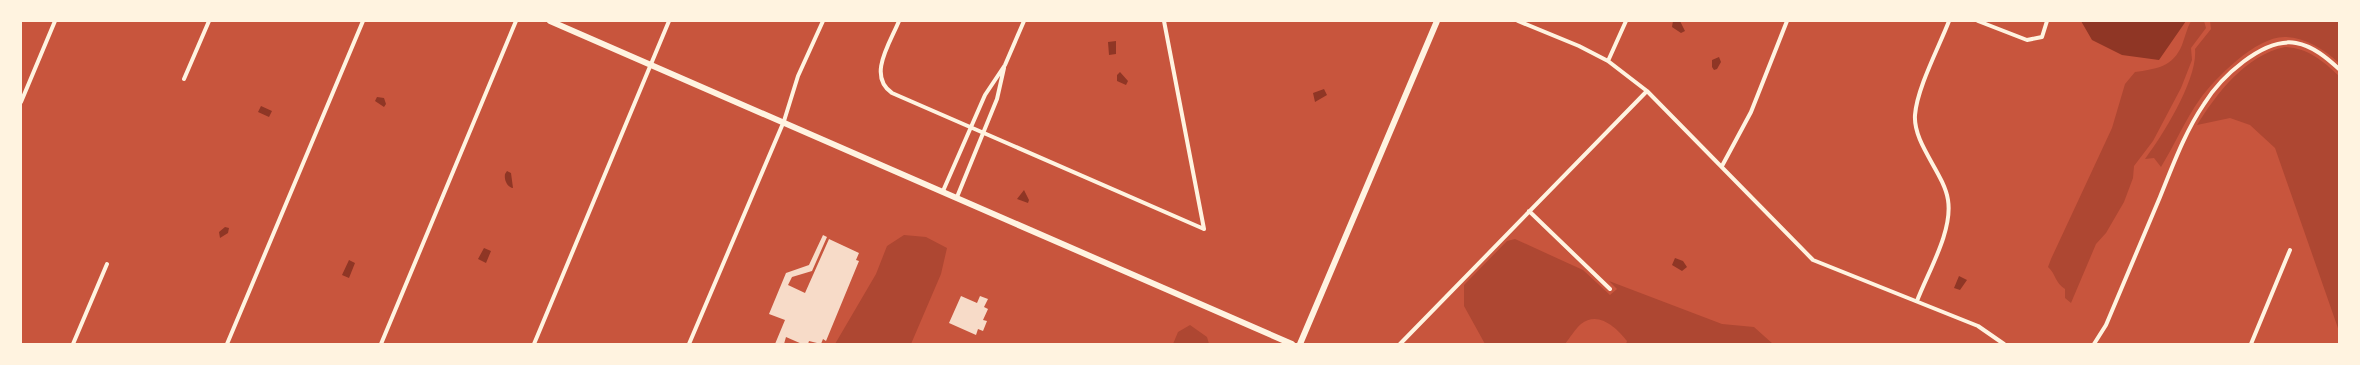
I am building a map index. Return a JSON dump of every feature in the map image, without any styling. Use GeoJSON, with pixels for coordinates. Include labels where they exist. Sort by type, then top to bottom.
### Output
{"type":"FeatureCollection","features":[{"type":"Feature","properties":{"kind":"street"},"geometry":{"type":"LineString","coordinates":[[21,102],[55,21]]}},
{"type":"Feature","properties":{"kind":"street"},"geometry":{"type":"LineString","coordinates":[[184,79],[209,21]]}},
{"type":"Feature","properties":{"kind":"street"},"geometry":{"type":"LineString","coordinates":[[227,344],[364,21]]}},
{"type":"Feature","properties":{"kind":"street"},"geometry":{"type":"LineString","coordinates":[[381,344],[516,21]]}},
{"type":"Feature","properties":{"kind":"street"},"geometry":{"type":"LineString","coordinates":[[550,21],[784,121],[1292,344]]}},
{"type":"Feature","properties":{"kind":"street"},"geometry":{"type":"LineString","coordinates":[[534,344],[669,21]]}},
{"type":"Feature","properties":{"kind":"street"},"geometry":{"type":"LineString","coordinates":[[689,344],[784,121],[798,76],[823,21]]}},
{"type":"Feature","properties":{"kind":"street"},"geometry":{"type":"LineString","coordinates":[[900,21],[881,66],[880,81],[884,88],[892,93],[1204,229],[1164,21]]}},
{"type":"Feature","properties":{"kind":"street"},"geometry":{"type":"LineString","coordinates":[[957,197],[997,99],[1005,65],[1024,21]]}},
{"type":"Feature","properties":{"kind":"street"},"geometry":{"type":"LineString","coordinates":[[1300,344],[1437,21]]}},
{"type":"Feature","properties":{"kind":"street"},"geometry":{"type":"LineString","coordinates":[[1518,21],[1578,46],[1608,61],[1646,91],[1722,166],[1813,260],[1978,326],[2004,344]]}},
{"type":"Feature","properties":{"kind":"street"},"geometry":{"type":"LineString","coordinates":[[1608,61],[1626,21]]}},
{"type":"Feature","properties":{"kind":"street"},"geometry":{"type":"LineString","coordinates":[[1722,166],[1751,112],[1787,21]]}},
{"type":"Feature","properties":{"kind":"street"},"geometry":{"type":"LineString","coordinates":[[1917,301],[1946,230],[1949,211],[1948,198],[1917,131],[1914,117],[1917,101],[1949,21]]}},
{"type":"Feature","properties":{"kind":"street"},"geometry":{"type":"LineString","coordinates":[[1978,21],[2027,40],[2042,36],[2047,21]]}},
{"type":"Feature","properties":{"kind":"street"},"geometry":{"type":"LineString","coordinates":[[2095,344],[2106,325],[2175,160],[2204,103],[2215,88],[2250,57],[2274,44],[2284,42],[2306,46],[2324,56],[2339,69]]}},
{"type":"Feature","properties":{"kind":"street"},"geometry":{"type":"LineString","coordinates":[[943,191],[985,95],[1005,65]]}},
{"type":"Feature","properties":{"kind":"street"},"geometry":{"type":"LineString","coordinates":[[1400,344],[1646,91]]}},
{"type":"Feature","properties":{"kind":"street"},"geometry":{"type":"LineString","coordinates":[[1529,211],[1610,289]]}},
{"type":"Feature","properties":{"kind":"street"},"geometry":{"type":"LineString","coordinates":[[2251,344],[2290,250]]}},
{"type":"Feature","properties":{"kind":"street"},"geometry":{"type":"LineString","coordinates":[[73,344],[107,264]]}},
{"type":"Feature","properties":{"kind":"shaded area"},"geometry":{"type":"Polygon","coordinates":[[[1673,21],[1680,21],[1685,31],[1681,33],[1672,27],[1673,21]]]}},
{"type":"Feature","properties":{"kind":"shaded area"},"geometry":{"type":"Polygon","coordinates":[[[2081,21],[2186,21],[2159,60],[2122,55],[2092,40],[2081,21]]]}},
{"type":"Feature","properties":{"kind":"shaded area"},"geometry":{"type":"Polygon","coordinates":[[[2191,21],[2204,21],[2206,28],[2191,48],[2192,60],[2181,88],[2153,141],[2134,166],[2133,178],[2124,202],[2106,233],[2096,244],[2071,303],[2065,298],[2065,289],[2059,284],[2048,267],[2112,128],[2125,84],[2135,72],[2163,66],[2174,58],[2182,45],[2191,21]]]}},
{"type":"Feature","properties":{"kind":"shaded area"},"geometry":{"type":"Polygon","coordinates":[[[2210,21],[2339,21],[2339,63],[2314,45],[2293,38],[2275,38],[2251,50],[2227,69],[2200,99],[2161,167],[2154,158],[2145,159],[2170,122],[2178,106],[2191,75],[2195,49],[2211,29],[2210,21]]]}},
{"type":"Feature","properties":{"kind":"shaded area"},"geometry":{"type":"Polygon","coordinates":[[[1116,41],[1116,54],[1109,55],[1108,42],[1116,41]]]}},
{"type":"Feature","properties":{"kind":"shaded area"},"geometry":{"type":"Polygon","coordinates":[[[2285,47],[2301,50],[2315,56],[2339,76],[2339,331],[2275,148],[2250,125],[2230,118],[2197,125],[2223,88],[2245,67],[2271,51],[2285,47]]]}},
{"type":"Feature","properties":{"kind":"shaded area"},"geometry":{"type":"Polygon","coordinates":[[[1719,57],[1721,62],[1717,69],[1714,70],[1712,67],[1712,60],[1719,57]]]}},
{"type":"Feature","properties":{"kind":"shaded area"},"geometry":{"type":"Polygon","coordinates":[[[1120,72],[1128,81],[1126,85],[1117,81],[1117,75],[1120,72]]]}},
{"type":"Feature","properties":{"kind":"shaded area"},"geometry":{"type":"Polygon","coordinates":[[[1324,89],[1327,95],[1315,102],[1313,93],[1324,89]]]}},
{"type":"Feature","properties":{"kind":"shaded area"},"geometry":{"type":"Polygon","coordinates":[[[377,97],[384,98],[386,104],[384,107],[375,101],[377,97]]]}},
{"type":"Feature","properties":{"kind":"shaded area"},"geometry":{"type":"Polygon","coordinates":[[[261,106],[272,111],[269,117],[258,112],[261,106]]]}},
{"type":"Feature","properties":{"kind":"shaded area"},"geometry":{"type":"Polygon","coordinates":[[[507,171],[511,173],[513,188],[508,185],[506,181],[505,174],[507,171]]]}},
{"type":"Feature","properties":{"kind":"shaded area"},"geometry":{"type":"Polygon","coordinates":[[[1024,190],[1029,200],[1028,203],[1017,199],[1024,190]]]}},
{"type":"Feature","properties":{"kind":"shaded area"},"geometry":{"type":"Polygon","coordinates":[[[225,227],[229,228],[228,233],[220,238],[219,232],[225,227]]]}},
{"type":"Feature","properties":{"kind":"shaded area"},"geometry":{"type":"Polygon","coordinates":[[[904,235],[926,237],[947,248],[941,274],[911,344],[835,344],[876,274],[887,246],[904,235]]]}},
{"type":"Feature","properties":{"kind":"shaded area"},"geometry":{"type":"Polygon","coordinates":[[[1515,239],[1583,270],[1610,295],[1617,289],[1609,281],[1722,324],[1754,327],[1773,344],[1626,344],[1627,341],[1613,326],[1607,322],[1594,319],[1587,320],[1581,324],[1565,344],[1485,344],[1464,306],[1464,285],[1507,241],[1515,239]]]}},
{"type":"Feature","properties":{"kind":"shaded area"},"geometry":{"type":"Polygon","coordinates":[[[484,248],[491,251],[486,263],[478,259],[484,248]]]}},
{"type":"Feature","properties":{"kind":"shaded area"},"geometry":{"type":"Polygon","coordinates":[[[1675,258],[1683,261],[1687,267],[1682,271],[1672,265],[1675,258]]]}},
{"type":"Feature","properties":{"kind":"shaded area"},"geometry":{"type":"Polygon","coordinates":[[[349,260],[355,263],[349,278],[342,275],[349,260]]]}},
{"type":"Feature","properties":{"kind":"shaded area"},"geometry":{"type":"Polygon","coordinates":[[[1959,276],[1967,280],[1960,290],[1954,288],[1959,276]]]}},
{"type":"Feature","properties":{"kind":"shaded area"},"geometry":{"type":"Polygon","coordinates":[[[1190,325],[1207,337],[1209,344],[1173,344],[1178,332],[1190,325]]]}},
{"type":"Feature","properties":{"kind":"building"},"geometry":{"type":"Polygon","coordinates":[[[823,235],[827,237],[812,271],[792,277],[788,285],[805,293],[829,239],[859,253],[856,260],[859,261],[826,341],[823,339],[821,344],[809,341],[808,344],[802,344],[786,337],[784,344],[775,344],[785,320],[769,314],[786,273],[809,265],[823,235]]]}},
{"type":"Feature","properties":{"kind":"building"},"geometry":{"type":"Polygon","coordinates":[[[961,296],[977,303],[980,296],[988,299],[984,307],[988,309],[983,320],[987,321],[983,331],[978,329],[976,335],[949,323],[961,296]]]}}]}
